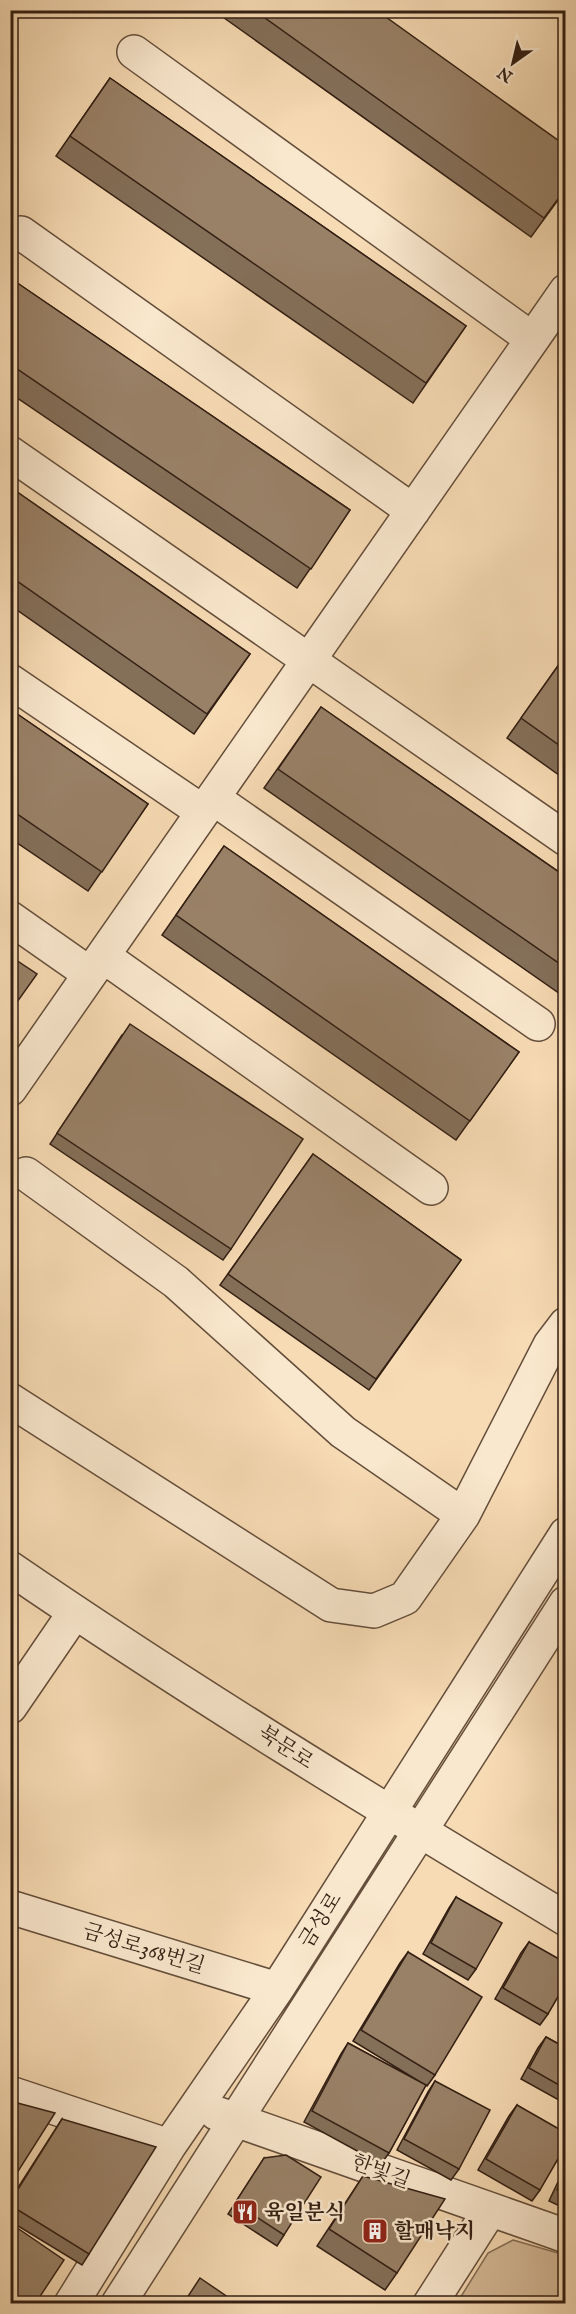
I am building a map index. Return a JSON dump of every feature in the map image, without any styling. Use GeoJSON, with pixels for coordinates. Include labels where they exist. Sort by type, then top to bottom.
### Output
{"type":"FeatureCollection","features":[{"type":"Feature","properties":{"kind":"street"},"geometry":{"type":"LineString","coordinates":[[134,51],[532,339]]}},
{"type":"Feature","properties":{"kind":"street"},"geometry":{"type":"LineString","coordinates":[[21,232],[413,511]]}},
{"type":"Feature","properties":{"kind":"street"},"geometry":{"type":"LineString","coordinates":[[10,1089],[566,291]]}},
{"type":"Feature","properties":{"kind":"street"},"geometry":{"type":"LineString","coordinates":[[10,453],[566,839]]}},
{"type":"Feature","properties":{"kind":"street"},"geometry":{"type":"LineString","coordinates":[[10,681],[208,805],[538,1024]]}},
{"type":"Feature","properties":{"kind":"street"},"geometry":{"type":"LineString","coordinates":[[10,918],[97,965],[431,1188]]}},
{"type":"Feature","properties":{"kind":"street"},"geometry":{"type":"LineString","coordinates":[[26,1174],[176,1282],[343,1432],[463,1515]]}},
{"type":"Feature","properties":{"kind":"street"},"geometry":{"type":"LineString","coordinates":[[10,1400],[331,1605],[374,1611],[405,1598],[463,1515],[550,1345],[566,1324]]}},
{"type":"Feature","properties":{"kind":"street","name":"금성로"},"geometry":{"type":"LineString","coordinates":[[70,2304],[169,2146],[276,1989],[566,1534]]}},
{"type":"Feature","properties":{"kind":"street","name":"북문로"},"geometry":{"type":"LineString","coordinates":[[10,1568],[388,1812],[566,1919]]}},
{"type":"Feature","properties":{"kind":"street","name":"금성로"},"geometry":{"type":"LineString","coordinates":[[118,2304],[566,1602]]}},
{"type":"Feature","properties":{"kind":"street"},"geometry":{"type":"LineString","coordinates":[[10,1707],[75,1612]]}},
{"type":"Feature","properties":{"kind":"street","name":"금성로368번길"},"geometry":{"type":"LineString","coordinates":[[10,1907],[276,1989]]}},
{"type":"Feature","properties":{"kind":"street"},"geometry":{"type":"LineString","coordinates":[[10,2093],[169,2146]]}},
{"type":"Feature","properties":{"kind":"street","name":"한빛길"},"geometry":{"type":"LineString","coordinates":[[196,2106],[566,2236]]}},
{"type":"Feature","properties":{"kind":"street"},"geometry":{"type":"LineString","coordinates":[[430,2304],[490,2210]]}},
{"type":"Feature","properties":{"kind":"shaded area"},"geometry":{"type":"Polygon","coordinates":[[[513,2240],[565,2255],[565,2303],[457,2303],[488,2253],[513,2240]]]}},
{"type":"Feature","properties":{"kind":"building"},"geometry":{"type":"Polygon","coordinates":[[[254,10],[376,10],[566,146],[566,188],[544,218],[254,10]]]}},
{"type":"Feature","properties":{"kind":"building"},"geometry":{"type":"Polygon","coordinates":[[[110,78],[466,326],[426,383],[70,136],[110,78]]]}},
{"type":"Feature","properties":{"kind":"building"},"geometry":{"type":"Polygon","coordinates":[[[10,278],[350,510],[311,569],[10,364],[10,278]]]}},
{"type":"Feature","properties":{"kind":"building"},"geometry":{"type":"Polygon","coordinates":[[[10,487],[250,654],[207,714],[10,576],[10,487]]]}},
{"type":"Feature","properties":{"kind":"building"},"geometry":{"type":"Polygon","coordinates":[[[566,657],[566,750],[521,718],[566,657]]]}},
{"type":"Feature","properties":{"kind":"building"},"geometry":{"type":"Polygon","coordinates":[[[321,707],[566,877],[566,968],[278,769],[321,707]]]}},
{"type":"Feature","properties":{"kind":"building"},"geometry":{"type":"Polygon","coordinates":[[[10,709],[148,804],[102,872],[10,809],[10,709]]]}},
{"type":"Feature","properties":{"kind":"building"},"geometry":{"type":"Polygon","coordinates":[[[224,846],[519,1052],[470,1121],[176,915],[224,846]]]}},
{"type":"Feature","properties":{"kind":"building"},"geometry":{"type":"Polygon","coordinates":[[[10,956],[37,974],[10,1012],[10,956]]]}},
{"type":"Feature","properties":{"kind":"building"},"geometry":{"type":"Polygon","coordinates":[[[130,1024],[303,1139],[231,1249],[57,1133],[130,1024]]]}},
{"type":"Feature","properties":{"kind":"building"},"geometry":{"type":"Polygon","coordinates":[[[313,1154],[461,1260],[376,1379],[228,1274],[313,1154]]]}},
{"type":"Feature","properties":{"kind":"building"},"geometry":{"type":"Polygon","coordinates":[[[456,1897],[502,1923],[476,1969],[431,1943],[456,1897]]]}},
{"type":"Feature","properties":{"kind":"building"},"geometry":{"type":"Polygon","coordinates":[[[529,1942],[566,1963],[566,1983],[548,2014],[503,1988],[529,1942]]]}},
{"type":"Feature","properties":{"kind":"building"},"geometry":{"type":"Polygon","coordinates":[[[408,1952],[482,1997],[435,2075],[361,2030],[408,1952]]]}},
{"type":"Feature","properties":{"kind":"building"},"geometry":{"type":"Polygon","coordinates":[[[546,2037],[566,2048],[566,2089],[529,2068],[546,2037]]]}},
{"type":"Feature","properties":{"kind":"building"},"geometry":{"type":"Polygon","coordinates":[[[348,2043],[426,2085],[389,2153],[312,2111],[348,2043]]]}},
{"type":"Feature","properties":{"kind":"building"},"geometry":{"type":"Polygon","coordinates":[[[435,2081],[490,2110],[459,2169],[404,2139],[435,2081]]]}},
{"type":"Feature","properties":{"kind":"building"},"geometry":{"type":"Polygon","coordinates":[[[10,2101],[55,2113],[10,2184],[10,2101]]]}},
{"type":"Feature","properties":{"kind":"building"},"geometry":{"type":"Polygon","coordinates":[[[517,2105],[566,2133],[566,2145],[540,2190],[486,2159],[517,2105]]]}},
{"type":"Feature","properties":{"kind":"building"},"geometry":{"type":"Polygon","coordinates":[[[62,2119],[156,2147],[89,2254],[10,2205],[62,2119]]]}},
{"type":"Feature","properties":{"kind":"building"},"geometry":{"type":"Polygon","coordinates":[[[286,2155],[321,2177],[284,2235],[235,2203],[264,2158],[286,2155]]]}},
{"type":"Feature","properties":{"kind":"building"},"geometry":{"type":"Polygon","coordinates":[[[566,2171],[566,2194],[557,2190],[566,2171]]]}},
{"type":"Feature","properties":{"kind":"building","name":"할매낙지"},"geometry":{"type":"Polygon","coordinates":[[[363,2176],[445,2199],[397,2273],[329,2229],[363,2176]]]}},
{"type":"Feature","properties":{"kind":"building"},"geometry":{"type":"Polygon","coordinates":[[[10,2223],[64,2260],[35,2304],[20,2304],[10,2297],[10,2223]]]}},
{"type":"Feature","properties":{"kind":"building"},"geometry":{"type":"Polygon","coordinates":[[[200,2278],[238,2304],[183,2304],[200,2278]]]}},
{"type":"Feature","properties":{"kind":"place","name":"육일분식"},"geometry":{"type":"Point","coordinates":[245,2212]}},
{"type":"Feature","properties":{"kind":"place","name":"할매낙지"},"geometry":{"type":"Point","coordinates":[375,2231]}}]}
